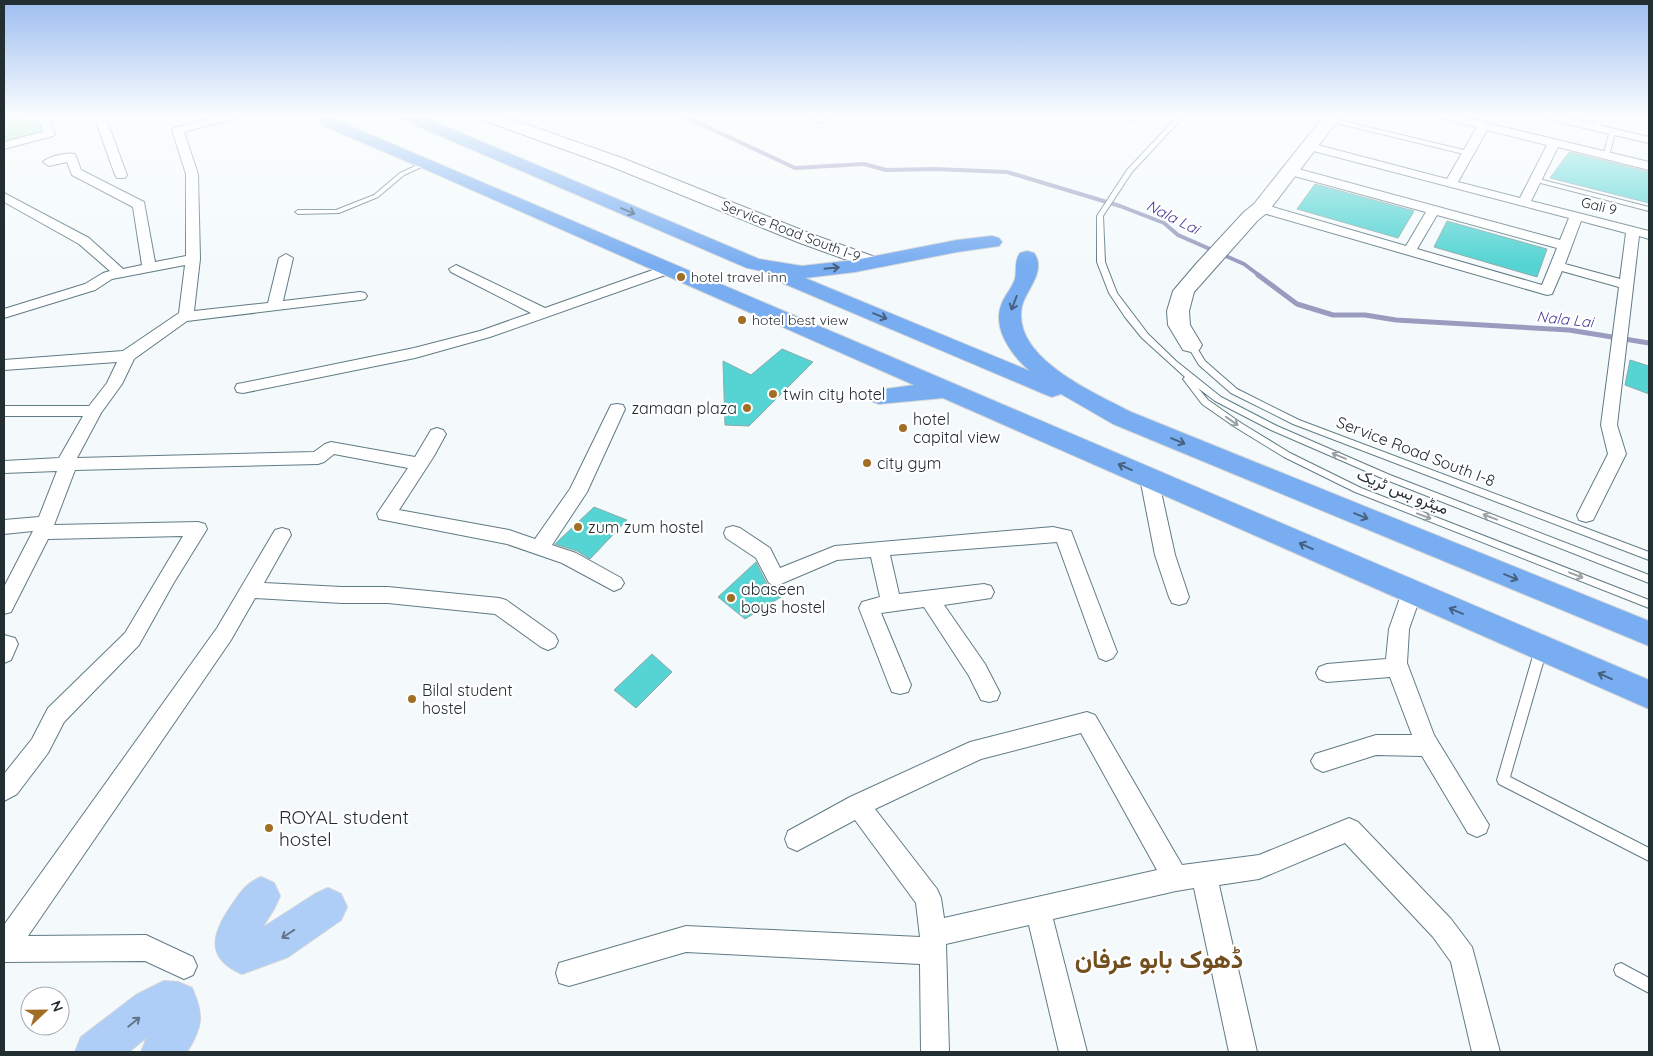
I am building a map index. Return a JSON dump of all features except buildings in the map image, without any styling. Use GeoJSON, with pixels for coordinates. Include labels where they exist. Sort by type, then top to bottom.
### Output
{"type":"FeatureCollection","features":[{"type":"Feature","properties":{"kind":"highway"},"geometry":{"type":"LineString","coordinates":[[431,165],[1649,695]]}},
{"type":"Feature","properties":{"kind":"highway"},"geometry":{"type":"LineString","coordinates":[[474,165],[591,212],[496,165]]}},
{"type":"Feature","properties":{"kind":"highway"},"geometry":{"type":"LineString","coordinates":[[515,165],[1122,418],[1649,634]]}},
{"type":"Feature","properties":{"kind":"highway"},"geometry":{"type":"LineString","coordinates":[[754,264],[802,272],[855,266],[956,246],[992,242]]}},
{"type":"Feature","properties":{"kind":"highway"},"geometry":{"type":"LineString","coordinates":[[1027,257],[1025,280],[1011,308],[1011,330],[1023,353],[1043,371],[1122,418]]}},
{"type":"Feature","properties":{"kind":"highway"},"geometry":{"type":"LineString","coordinates":[[880,396],[948,390]]}},
{"type":"Feature","properties":{"kind":"main road"},"geometry":{"type":"LineString","coordinates":[[261,896],[235,934],[234,946],[242,954],[274,943],[328,907]]}},
{"type":"Feature","properties":{"kind":"main road"},"geometry":{"type":"LineString","coordinates":[[96,1052],[150,1009],[164,1001],[178,1002],[181,1009],[180,1023],[162,1052]]}},
{"type":"Feature","properties":{"kind":"street"},"geometry":{"type":"LineString","coordinates":[[74,165],[76,172],[139,205],[150,268]]}},
{"type":"Feature","properties":{"kind":"street"},"geometry":{"type":"LineString","coordinates":[[118,165],[122,175]]}},
{"type":"Feature","properties":{"kind":"street"},"geometry":{"type":"LineString","coordinates":[[184,317],[192,259],[192,174],[189,165]]}},
{"type":"Feature","properties":{"kind":"street","name":"Service Road South I-9"},"geometry":{"type":"LineString","coordinates":[[622,165],[808,240],[872,262]]}},
{"type":"Feature","properties":{"kind":"street"},"geometry":{"type":"LineString","coordinates":[[1191,345],[1179,325],[1178,311],[1184,291],[1296,165]]}},
{"type":"Feature","properties":{"kind":"street","name":"Gali 9"},"geometry":{"type":"LineString","coordinates":[[1381,165],[1649,235]]}},
{"type":"Feature","properties":{"kind":"street"},"geometry":{"type":"LineString","coordinates":[[1410,250],[1445,182],[1458,165]]}},
{"type":"Feature","properties":{"kind":"street"},"geometry":{"type":"LineString","coordinates":[[1524,202],[1543,165]]}},
{"type":"Feature","properties":{"kind":"street"},"geometry":{"type":"LineString","coordinates":[[1291,171],[1565,246]]}},
{"type":"Feature","properties":{"kind":"street"},"geometry":{"type":"LineString","coordinates":[[4,197],[84,241],[121,274]]}},
{"type":"Feature","properties":{"kind":"street"},"geometry":{"type":"LineString","coordinates":[[1256,212],[1410,250],[1547,291],[1576,216]]}},
{"type":"Feature","properties":{"kind":"street"},"geometry":{"type":"LineString","coordinates":[[1586,515],[1617,454],[1608,425],[1633,231]]}},
{"type":"Feature","properties":{"kind":"street"},"geometry":{"type":"LineString","coordinates":[[274,307],[286,258]]}},
{"type":"Feature","properties":{"kind":"street"},"geometry":{"type":"LineString","coordinates":[[4,314],[90,287],[108,276],[192,259]]}},
{"type":"Feature","properties":{"kind":"street"},"geometry":{"type":"LineString","coordinates":[[1558,266],[1626,285]]}},
{"type":"Feature","properties":{"kind":"street"},"geometry":{"type":"LineString","coordinates":[[243,388],[415,352],[484,334],[669,269]]}},
{"type":"Feature","properties":{"kind":"street"},"geometry":{"type":"LineString","coordinates":[[456,270],[545,314]]}},
{"type":"Feature","properties":{"kind":"street"},"geometry":{"type":"LineString","coordinates":[[4,365],[127,356],[184,317],[360,296]]}},
{"type":"Feature","properties":{"kind":"street"},"geometry":{"type":"LineString","coordinates":[[4,606],[44,528],[66,471],[65,464],[94,411],[114,384],[127,356]]}},
{"type":"Feature","properties":{"kind":"street"},"geometry":{"type":"LineString","coordinates":[[540,547],[578,492],[617,409]]}},
{"type":"Feature","properties":{"kind":"street"},"geometry":{"type":"LineString","coordinates":[[4,411],[94,411]]}},
{"type":"Feature","properties":{"kind":"street"},"geometry":{"type":"LineString","coordinates":[[437,434],[420,464],[386,514],[509,537],[569,558],[614,582]]}},
{"type":"Feature","properties":{"kind":"street"},"geometry":{"type":"LineString","coordinates":[[4,467],[318,458],[331,448],[420,464]]}},
{"type":"Feature","properties":{"kind":"street"},"geometry":{"type":"LineString","coordinates":[[1149,478],[1164,555],[1179,597]]}},
{"type":"Feature","properties":{"kind":"street"},"geometry":{"type":"LineString","coordinates":[[4,527],[198,529],[166,579],[132,639],[56,715],[40,746],[4,790]]}},
{"type":"Feature","properties":{"kind":"street"},"geometry":{"type":"LineString","coordinates":[[733,532],[762,554],[776,578],[836,553],[1053,534],[1064,536],[1106,652]]}},
{"type":"Feature","properties":{"kind":"street"},"geometry":{"type":"LineString","coordinates":[[4,948],[224,634],[282,535]]}},
{"type":"Feature","properties":{"kind":"street"},"geometry":{"type":"LineString","coordinates":[[879,549],[891,603]]}},
{"type":"Feature","properties":{"kind":"street"},"geometry":{"type":"LineString","coordinates":[[250,590],[342,595],[388,595],[488,604],[498,606],[548,641]]}},
{"type":"Feature","properties":{"kind":"street"},"geometry":{"type":"LineString","coordinates":[[900,685],[869,608],[891,603],[984,592]]}},
{"type":"Feature","properties":{"kind":"street"},"geometry":{"type":"LineString","coordinates":[[1412,592],[1399,629],[1396,663],[1429,746],[1477,825]]}},
{"type":"Feature","properties":{"kind":"street"},"geometry":{"type":"LineString","coordinates":[[929,599],[977,670],[989,692]]}},
{"type":"Feature","properties":{"kind":"street"},"geometry":{"type":"LineString","coordinates":[[4,644],[8,644],[4,654]]}},
{"type":"Feature","properties":{"kind":"street"},"geometry":{"type":"LineString","coordinates":[[1327,673],[1398,667]]}},
{"type":"Feature","properties":{"kind":"street"},"geometry":{"type":"LineString","coordinates":[[797,839],[858,805],[941,765],[978,750],[1087,722],[1176,878]]}},
{"type":"Feature","properties":{"kind":"street"},"geometry":{"type":"LineString","coordinates":[[1323,761],[1376,745],[1429,746]]}},
{"type":"Feature","properties":{"kind":"street"},"geometry":{"type":"LineString","coordinates":[[858,805],[928,898],[933,943],[935,1052]]}},
{"type":"Feature","properties":{"kind":"street"},"geometry":{"type":"LineString","coordinates":[[569,973],[686,939],[933,943],[1038,910],[1176,878],[1259,867],[1349,830],[1442,928],[1463,956],[1486,1052]]}},
{"type":"Feature","properties":{"kind":"street"},"geometry":{"type":"LineString","coordinates":[[1204,874],[1243,1052]]}},
{"type":"Feature","properties":{"kind":"street"},"geometry":{"type":"LineString","coordinates":[[1038,910],[1073,1052]]}},
{"type":"Feature","properties":{"kind":"street"},"geometry":{"type":"LineString","coordinates":[[4,948],[146,948],[184,966]]}},
{"type":"Feature","properties":{"kind":"lane"},"geometry":{"type":"LineString","coordinates":[[298,212],[337,212],[376,196],[402,174],[421,165]]}},
{"type":"Feature","properties":{"kind":"lane","name":"میٹرو بس ٹریک"},"geometry":{"type":"LineString","coordinates":[[1134,165],[1100,216],[1101,262],[1113,293],[1145,336],[1218,399],[1274,428],[1387,477],[1649,579]]}},
{"type":"Feature","properties":{"kind":"lane"},"geometry":{"type":"LineString","coordinates":[[1535,180],[1649,209]]}},
{"type":"Feature","properties":{"kind":"lane","name":"Service Road South I-8"},"geometry":{"type":"LineString","coordinates":[[1191,345],[1202,363],[1234,391],[1296,422],[1649,556]]}},
{"type":"Feature","properties":{"kind":"lane","name":"میٹرو بس ٹریک"},"geometry":{"type":"LineString","coordinates":[[1174,363],[1205,402],[1238,426],[1287,455],[1358,490],[1649,604]]}},
{"type":"Feature","properties":{"kind":"lane"},"geometry":{"type":"LineString","coordinates":[[1541,648],[1503,780],[1649,855]]}},
{"type":"Feature","properties":{"kind":"lane"},"geometry":{"type":"LineString","coordinates":[[1621,970],[1649,986]]}},
{"type":"Feature","properties":{"kind":"waterway","name":"Nala Lai"},"geometry":{"type":"LineString","coordinates":[[789,165],[795,168],[842,165]]}},
{"type":"Feature","properties":{"kind":"waterway","name":"Nala Lai"},"geometry":{"type":"LineString","coordinates":[[869,165],[886,170],[934,169],[1007,172],[1120,206],[1164,223],[1178,235],[1244,264],[1260,276]]}},
{"type":"Feature","properties":{"kind":"waterway","name":"Nala Lai"},"geometry":{"type":"LineString","coordinates":[[1258,275],[1297,304],[1333,315],[1365,315],[1396,320],[1569,330],[1649,343]]}},
{"type":"Feature","properties":{"kind":"place","name":"hotel travel inn"},"geometry":{"type":"Point","coordinates":[681,277]}},
{"type":"Feature","properties":{"kind":"place","name":"hotel best view"},"geometry":{"type":"Point","coordinates":[742,320]}},
{"type":"Feature","properties":{"kind":"place","name":"twin city hotel"},"geometry":{"type":"Point","coordinates":[773,394]}},
{"type":"Feature","properties":{"kind":"place","name":"zamaan plaza"},"geometry":{"type":"Point","coordinates":[747,408]}},
{"type":"Feature","properties":{"kind":"place","name":"hotel capital view"},"geometry":{"type":"Point","coordinates":[903,428]}},
{"type":"Feature","properties":{"kind":"place","name":"city gym"},"geometry":{"type":"Point","coordinates":[867,463]}},
{"type":"Feature","properties":{"kind":"place","name":"zum zum hostel"},"geometry":{"type":"Point","coordinates":[578,527]}},
{"type":"Feature","properties":{"kind":"place","name":"abaseen boys hostel"},"geometry":{"type":"Point","coordinates":[731,598]}},
{"type":"Feature","properties":{"kind":"place","name":"Bilal student hostel"},"geometry":{"type":"Point","coordinates":[412,699]}},
{"type":"Feature","properties":{"kind":"place","name":"ROYAL student hostel"},"geometry":{"type":"Point","coordinates":[269,828]}},
{"type":"Feature","properties":{"kind":"district","name":"ڈھوک بابو عرفان"},"geometry":{"type":"Point","coordinates":[1159,958]}}]}
